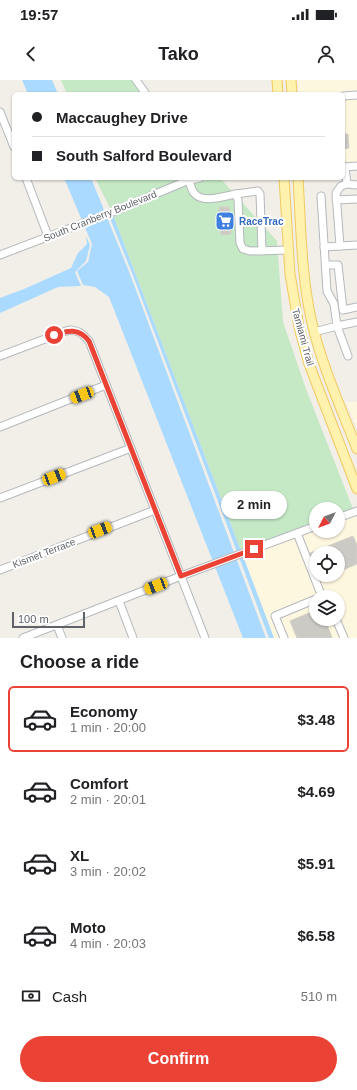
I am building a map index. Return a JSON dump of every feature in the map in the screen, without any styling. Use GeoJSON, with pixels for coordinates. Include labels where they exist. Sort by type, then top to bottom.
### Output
{"type":"FeatureCollection","features":[{"type":"Feature","properties":{"kind":"main road"},"geometry":{"type":"LineString","coordinates":[[277,80],[278,92]]}},
{"type":"Feature","properties":{"kind":"main road"},"geometry":{"type":"LineString","coordinates":[[291,80],[292,92]]}},
{"type":"Feature","properties":{"kind":"main road","name":"Tamiami Trail"},"geometry":{"type":"LineString","coordinates":[[284,180],[292,293],[303,345],[357,489]]}},
{"type":"Feature","properties":{"kind":"main road","name":"Tamiami Trail"},"geometry":{"type":"LineString","coordinates":[[298,180],[306,285],[314,332],[322,358],[357,449]]}},
{"type":"Feature","properties":{"kind":"street"},"geometry":{"type":"LineString","coordinates":[[136,80],[145,92]]}},
{"type":"Feature","properties":{"kind":"street"},"geometry":{"type":"LineString","coordinates":[[345,96],[357,95]]}},
{"type":"Feature","properties":{"kind":"street"},"geometry":{"type":"LineString","coordinates":[[0,112],[12,142]]}},
{"type":"Feature","properties":{"kind":"street"},"geometry":{"type":"LineString","coordinates":[[345,167],[357,166]]}},
{"type":"Feature","properties":{"kind":"street"},"geometry":{"type":"LineString","coordinates":[[345,173],[347,184]]}},
{"type":"Feature","properties":{"kind":"street"},"geometry":{"type":"LineString","coordinates":[[27,180],[48,236]]}},
{"type":"Feature","properties":{"kind":"street","name":"South Cranberry Boulevard"},"geometry":{"type":"LineString","coordinates":[[0,255],[110,213],[186,180]]}},
{"type":"Feature","properties":{"kind":"street"},"geometry":{"type":"LineString","coordinates":[[188,180],[194,193],[199,198],[206,199],[258,191],[260,194],[262,251]]}},
{"type":"Feature","properties":{"kind":"street"},"geometry":{"type":"LineString","coordinates":[[340,246],[336,193],[341,186],[347,184],[357,184]]}},
{"type":"Feature","properties":{"kind":"street"},"geometry":{"type":"LineString","coordinates":[[236,194],[240,243],[243,249],[250,251],[289,250]]}},
{"type":"Feature","properties":{"kind":"street"},"geometry":{"type":"LineString","coordinates":[[321,196],[327,291],[334,304],[337,326],[348,356]]}},
{"type":"Feature","properties":{"kind":"street"},"geometry":{"type":"LineString","coordinates":[[336,200],[357,198]]}},
{"type":"Feature","properties":{"kind":"street"},"geometry":{"type":"LineString","coordinates":[[324,247],[357,245]]}},
{"type":"Feature","properties":{"kind":"street"},"geometry":{"type":"LineString","coordinates":[[326,265],[338,265],[342,310],[357,307]]}},
{"type":"Feature","properties":{"kind":"street"},"geometry":{"type":"LineString","coordinates":[[314,332],[357,322]]}},
{"type":"Feature","properties":{"kind":"street"},"geometry":{"type":"LineString","coordinates":[[0,356],[66,331],[75,330],[83,334],[89,341],[204,638]]}},
{"type":"Feature","properties":{"kind":"street"},"geometry":{"type":"LineString","coordinates":[[0,427],[106,385]]}},
{"type":"Feature","properties":{"kind":"street"},"geometry":{"type":"LineString","coordinates":[[0,498],[131,448]]}},
{"type":"Feature","properties":{"kind":"street","name":"Kismet Terrace"},"geometry":{"type":"LineString","coordinates":[[0,570],[155,510]]}},
{"type":"Feature","properties":{"kind":"street"},"geometry":{"type":"LineString","coordinates":[[345,515],[357,511]]}},
{"type":"Feature","properties":{"kind":"street"},"geometry":{"type":"LineString","coordinates":[[23,638],[181,576],[309,529]]}},
{"type":"Feature","properties":{"kind":"street"},"geometry":{"type":"LineString","coordinates":[[297,533],[319,590]]}},
{"type":"Feature","properties":{"kind":"street"},"geometry":{"type":"LineString","coordinates":[[119,601],[133,638]]}},
{"type":"Feature","properties":{"kind":"street"},"geometry":{"type":"LineString","coordinates":[[284,638],[275,616],[309,602]]}},
{"type":"Feature","properties":{"kind":"street"},"geometry":{"type":"LineString","coordinates":[[57,625],[62,638]]}},
{"type":"Feature","properties":{"kind":"street"},"geometry":{"type":"LineString","coordinates":[[339,626],[344,638]]}},
{"type":"Feature","properties":{"kind":"shaded area"},"geometry":{"type":"Polygon","coordinates":[[[298,80],[357,80],[357,93],[299,92],[298,80]]]}},
{"type":"Feature","properties":{"kind":"shaded area"},"geometry":{"type":"Polygon","coordinates":[[[357,98],[357,163],[345,164],[345,99],[357,98]]]}},
{"type":"Feature","properties":{"kind":"shaded area"},"geometry":{"type":"Polygon","coordinates":[[[346,402],[357,402],[357,428],[346,402]]]}},
{"type":"Feature","properties":{"kind":"shaded area"},"geometry":{"type":"Polygon","coordinates":[[[355,514],[357,519],[357,638],[274,638],[243,556],[309,532],[309,538],[345,538],[345,518],[355,514]]]}},
{"type":"Feature","properties":{"kind":"green space"},"geometry":{"type":"Polygon","coordinates":[[[61,80],[132,80],[141,92],[66,92],[61,80]]]}},
{"type":"Feature","properties":{"kind":"green space"},"geometry":{"type":"Polygon","coordinates":[[[96,180],[180,180],[111,210],[96,180]]]}},
{"type":"Feature","properties":{"kind":"green space"},"geometry":{"type":"Polygon","coordinates":[[[208,180],[222,180],[277,241],[283,322],[306,389],[353,509],[345,512],[345,502],[309,502],[309,526],[241,551],[113,215],[189,183],[208,180]]]}},
{"type":"Feature","properties":{"kind":"water"},"geometry":{"type":"Polygon","coordinates":[[[22,80],[52,80],[57,92],[27,92],[22,80]]]}},
{"type":"Feature","properties":{"kind":"water"},"geometry":{"type":"Polygon","coordinates":[[[65,180],[92,180],[130,274],[266,638],[243,638],[109,297],[95,287],[83,285],[77,271],[88,262],[92,244],[65,180]]]}},
{"type":"Feature","properties":{"kind":"water"},"geometry":{"type":"Polygon","coordinates":[[[113,215],[241,551],[237,552],[132,273],[109,216],[113,215]]]}},
{"type":"Feature","properties":{"kind":"water"},"geometry":{"type":"Polygon","coordinates":[[[86,236],[90,245],[86,261],[75,272],[81,286],[58,287],[0,313],[0,298],[71,268],[78,253],[87,244],[86,236]]]}},
{"type":"Feature","properties":{"kind":"water"},"geometry":{"type":"Polygon","coordinates":[[[243,556],[274,638],[269,638],[239,557],[243,556]]]}},
{"type":"Feature","properties":{"kind":"building"},"geometry":{"type":"Polygon","coordinates":[[[345,134],[348,134],[349,148],[345,149],[345,134]]]}},
{"type":"Feature","properties":{"kind":"building","name":"RaceTrac"},"geometry":{"type":"Polygon","coordinates":[[[219,207],[229,207],[231,234],[221,235],[219,207]]]}},
{"type":"Feature","properties":{"kind":"building"},"geometry":{"type":"Polygon","coordinates":[[[353,536],[357,545],[357,564],[345,569],[345,546],[328,546],[353,536]]]}},
{"type":"Feature","properties":{"kind":"building"},"geometry":{"type":"Polygon","coordinates":[[[309,613],[309,626],[328,626],[332,638],[297,638],[290,621],[309,613]]]}},
{"type":"Feature","properties":{"kind":"place","name":"RaceTrac"},"geometry":{"type":"Point","coordinates":[225,221]}},
{"type":"Feature","properties":{"kind":"route"},"geometry":{"type":"LineString","coordinates":[[54,335],[75,330],[83,334],[89,341],[181,576],[254,549]]}}]}
